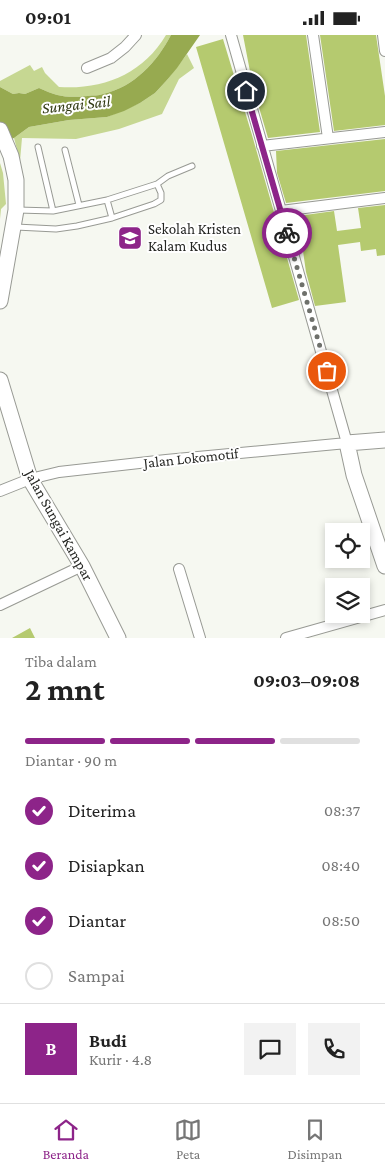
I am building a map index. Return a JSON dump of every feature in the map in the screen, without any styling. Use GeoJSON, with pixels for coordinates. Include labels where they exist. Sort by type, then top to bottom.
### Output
{"type":"FeatureCollection","features":[{"type":"Feature","properties":{"kind":"street"},"geometry":{"type":"LineString","coordinates":[[87,68],[111,58],[136,35]]}},
{"type":"Feature","properties":{"kind":"street"},"geometry":{"type":"LineString","coordinates":[[231,35],[347,443],[354,475],[385,566]]}},
{"type":"Feature","properties":{"kind":"street"},"geometry":{"type":"LineString","coordinates":[[313,35],[328,139]]}},
{"type":"Feature","properties":{"kind":"street"},"geometry":{"type":"LineString","coordinates":[[383,35],[385,51]]}},
{"type":"Feature","properties":{"kind":"street"},"geometry":{"type":"LineString","coordinates":[[0,130],[11,156],[16,180],[16,209],[0,301]]}},
{"type":"Feature","properties":{"kind":"street"},"geometry":{"type":"LineString","coordinates":[[262,146],[385,132]]}},
{"type":"Feature","properties":{"kind":"street"},"geometry":{"type":"LineString","coordinates":[[281,211],[385,198]]}},
{"type":"Feature","properties":{"kind":"street","name":"Jalan Sungai Kampar"},"geometry":{"type":"LineString","coordinates":[[0,380],[30,479],[82,566],[118,638]]}},
{"type":"Feature","properties":{"kind":"street","name":"Jalan Lokomotif"},"geometry":{"type":"LineString","coordinates":[[0,491],[30,479],[59,472],[385,440]]}},
{"type":"Feature","properties":{"kind":"street"},"geometry":{"type":"LineString","coordinates":[[0,605],[82,566]]}},
{"type":"Feature","properties":{"kind":"street"},"geometry":{"type":"LineString","coordinates":[[179,569],[200,638]]}},
{"type":"Feature","properties":{"kind":"street"},"geometry":{"type":"LineString","coordinates":[[286,638],[385,610]]}},
{"type":"Feature","properties":{"kind":"lane"},"geometry":{"type":"LineString","coordinates":[[38,147],[53,211]]}},
{"type":"Feature","properties":{"kind":"lane"},"geometry":{"type":"LineString","coordinates":[[65,150],[79,205]]}},
{"type":"Feature","properties":{"kind":"lane"},"geometry":{"type":"LineString","coordinates":[[16,209],[53,211],[107,200],[157,184],[168,176],[192,166]]}},
{"type":"Feature","properties":{"kind":"lane"},"geometry":{"type":"LineString","coordinates":[[13,227],[56,229],[112,218],[161,200],[161,193],[157,184]]}},
{"type":"Feature","properties":{"kind":"lane"},"geometry":{"type":"LineString","coordinates":[[107,200],[112,218]]}},
{"type":"Feature","properties":{"kind":"shaded area"},"geometry":{"type":"Polygon","coordinates":[[[166,35],[171,35],[152,64],[125,86],[114,91],[101,95],[69,97],[39,88],[25,94],[13,94],[0,87],[0,81],[30,65],[34,71],[42,67],[45,73],[59,87],[91,86],[106,82],[120,77],[146,60],[157,49],[166,35]]]}},
{"type":"Feature","properties":{"kind":"shaded area"},"geometry":{"type":"Polygon","coordinates":[[[187,54],[194,68],[179,79],[162,114],[119,129],[76,139],[22,138],[20,161],[14,138],[29,127],[69,120],[107,117],[140,103],[155,93],[187,54]]]}},
{"type":"Feature","properties":{"kind":"shaded area"},"geometry":{"type":"Polygon","coordinates":[[[0,163],[3,173],[6,204],[1,209],[0,219],[0,163]]]}},
{"type":"Feature","properties":{"kind":"water","name":"Sungai Sail"},"geometry":{"type":"Polygon","coordinates":[[[171,35],[200,35],[167,80],[155,93],[140,103],[107,117],[69,120],[29,127],[14,138],[0,144],[0,87],[13,94],[25,94],[39,88],[69,97],[101,95],[125,86],[143,72],[159,55],[171,35]]]}},
{"type":"Feature","properties":{"kind":"building"},"geometry":{"type":"Polygon","coordinates":[[[243,35],[306,35],[320,132],[268,138],[253,87],[243,35]]]}},
{"type":"Feature","properties":{"kind":"building"},"geometry":{"type":"Polygon","coordinates":[[[320,35],[376,35],[385,96],[385,125],[334,131],[320,35]]]}},
{"type":"Feature","properties":{"kind":"building"},"geometry":{"type":"Polygon","coordinates":[[[223,39],[299,300],[272,308],[196,47],[223,39]]]}},
{"type":"Feature","properties":{"kind":"building"},"geometry":{"type":"Polygon","coordinates":[[[385,139],[385,191],[286,203],[277,173],[276,151],[385,139]]]}},
{"type":"Feature","properties":{"kind":"building"},"geometry":{"type":"Polygon","coordinates":[[[385,205],[385,255],[377,256],[376,249],[361,251],[360,242],[338,245],[346,302],[315,306],[306,272],[298,216],[334,211],[337,231],[361,228],[358,208],[385,205]]]}},
{"type":"Feature","properties":{"kind":"building"},"geometry":{"type":"Polygon","coordinates":[[[30,628],[35,638],[12,638],[30,628]]]}},
{"type":"Feature","properties":{"kind":"way so far"},"geometry":{"type":"LineString","coordinates":[[287,233],[327,371]]}},
{"type":"Feature","properties":{"kind":"place","name":"Sekolah Kristen Kalam Kudus"},"geometry":{"type":"Point","coordinates":[130,238]}},
{"type":"Feature","properties":{"kind":"route"},"geometry":{"type":"LineString","coordinates":[[246,91],[287,233]]}}]}
